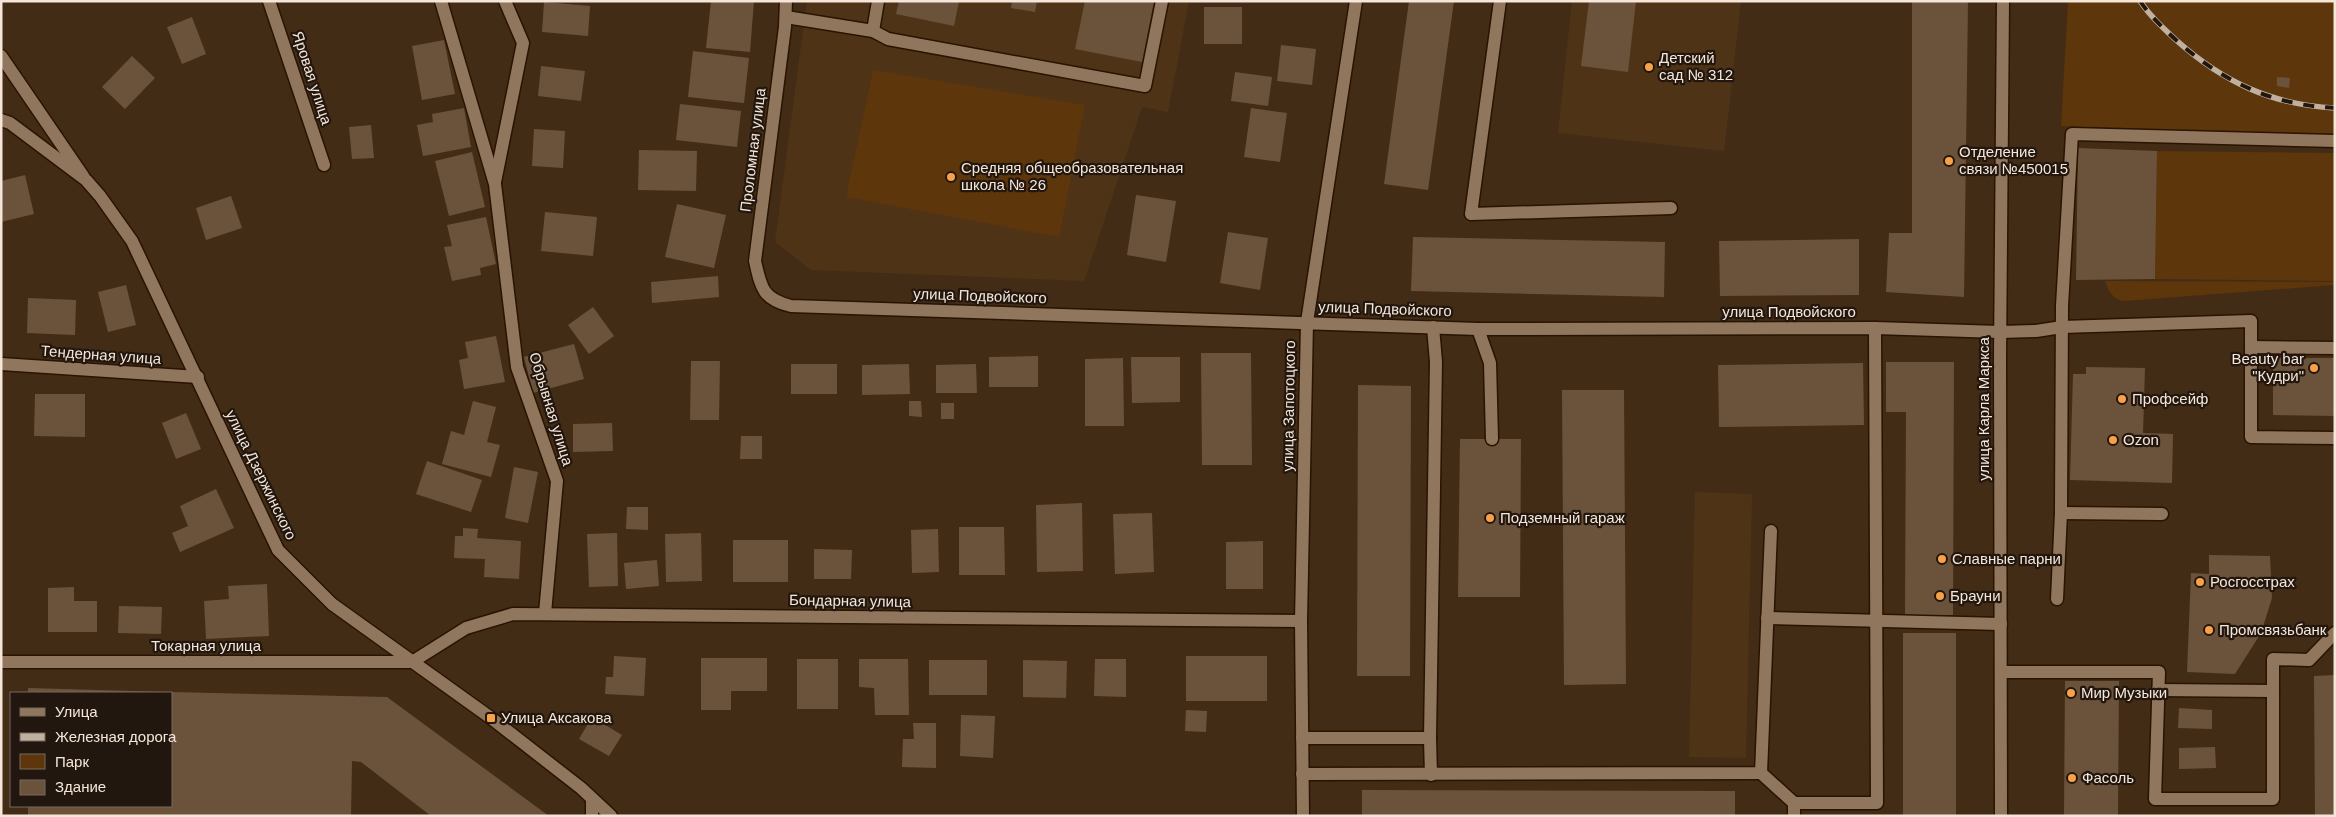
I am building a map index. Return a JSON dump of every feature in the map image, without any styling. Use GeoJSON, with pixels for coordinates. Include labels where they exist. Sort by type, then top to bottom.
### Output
{"type":"FeatureCollection","features":[{"type":"Feature","properties":{"kind":"street","name":"Яровая улица"},"geometry":{"type":"LineString","coordinates":[[269,1],[324,165]]}},
{"type":"Feature","properties":{"kind":"street","name":"Обрывная улица"},"geometry":{"type":"LineString","coordinates":[[441,1],[495,184],[517,367],[557,481],[545,613]]}},
{"type":"Feature","properties":{"kind":"street","name":"Обрывная улица"},"geometry":{"type":"LineString","coordinates":[[495,184],[523,43],[505,1]]}},
{"type":"Feature","properties":{"kind":"street","name":"Проломная улица"},"geometry":{"type":"LineString","coordinates":[[770,299],[762,288],[755,261],[786,17],[786,1]]}},
{"type":"Feature","properties":{"kind":"street"},"geometry":{"type":"LineString","coordinates":[[872,31],[878,1]]}},
{"type":"Feature","properties":{"kind":"street"},"geometry":{"type":"LineString","coordinates":[[786,17],[872,31],[888,39],[1144,86],[1162,1]]}},
{"type":"Feature","properties":{"kind":"street","name":"улица Запотоцкого"},"geometry":{"type":"LineString","coordinates":[[1302,816],[1300,621],[1307,322],[1356,1]]}},
{"type":"Feature","properties":{"kind":"street"},"geometry":{"type":"LineString","coordinates":[[1500,1],[1471,214],[1671,208]]}},
{"type":"Feature","properties":{"kind":"street","name":"улица Карла Маркса"},"geometry":{"type":"LineString","coordinates":[[2001,816],[2000,332],[2003,1]]}},
{"type":"Feature","properties":{"kind":"street"},"geometry":{"type":"LineString","coordinates":[[1,56],[86,180]]}},
{"type":"Feature","properties":{"kind":"street","name":"улица Дзержинского"},"geometry":{"type":"LineString","coordinates":[[1,120],[10,123],[86,180],[100,196],[132,241],[198,377],[278,550],[332,604],[492,718],[581,788],[592,800],[612,816]]}},
{"type":"Feature","properties":{"kind":"street"},"geometry":{"type":"LineString","coordinates":[[2057,599],[2061,513],[2062,327],[2072,134],[2335,141]]}},
{"type":"Feature","properties":{"kind":"street","name":"улица Подвойского"},"geometry":{"type":"LineString","coordinates":[[770,299],[791,306],[1478,329],[1875,328],[2000,332],[2036,331],[2062,327],[2252,321],[2251,347]]}},
{"type":"Feature","properties":{"kind":"street"},"geometry":{"type":"LineString","coordinates":[[1432,775],[1430,738],[1436,362],[1433,328]]}},
{"type":"Feature","properties":{"kind":"street"},"geometry":{"type":"LineString","coordinates":[[1770,531],[1762,772],[1794,809],[1876,803],[1875,328]]}},
{"type":"Feature","properties":{"kind":"street"},"geometry":{"type":"LineString","coordinates":[[1478,329],[1490,363],[1492,439]]}},
{"type":"Feature","properties":{"kind":"street"},"geometry":{"type":"LineString","coordinates":[[2335,348],[2251,347],[2251,437],[2335,438]]}},
{"type":"Feature","properties":{"kind":"street","name":"Тендерная улица"},"geometry":{"type":"LineString","coordinates":[[1,364],[198,377]]}},
{"type":"Feature","properties":{"kind":"street"},"geometry":{"type":"LineString","coordinates":[[2061,513],[2162,514]]}},
{"type":"Feature","properties":{"kind":"street","name":"Бондарная улица"},"geometry":{"type":"LineString","coordinates":[[412,662],[466,628],[513,614],[1300,621]]}},
{"type":"Feature","properties":{"kind":"street"},"geometry":{"type":"LineString","coordinates":[[1767,618],[2001,624]]}},
{"type":"Feature","properties":{"kind":"street"},"geometry":{"type":"LineString","coordinates":[[2001,672],[2158,672],[2155,799],[2273,799],[2272,659],[2309,660],[2335,633]]}},
{"type":"Feature","properties":{"kind":"street","name":"Токарная улица"},"geometry":{"type":"LineString","coordinates":[[1,662],[412,662]]}},
{"type":"Feature","properties":{"kind":"street"},"geometry":{"type":"LineString","coordinates":[[2158,690],[2273,692]]}},
{"type":"Feature","properties":{"kind":"street"},"geometry":{"type":"LineString","coordinates":[[1302,738],[1430,738]]}},
{"type":"Feature","properties":{"kind":"street"},"geometry":{"type":"LineString","coordinates":[[1302,774],[1432,775],[1762,772]]}},
{"type":"Feature","properties":{"kind":"street"},"geometry":{"type":"LineString","coordinates":[[592,800],[592,816]]}},
{"type":"Feature","properties":{"kind":"street"},"geometry":{"type":"LineString","coordinates":[[592,800],[596,816]]}},
{"type":"Feature","properties":{"kind":"shaded area","name":"Средняя общеобразовательная школа № 26"},"geometry":{"type":"Polygon","coordinates":[[[807,1],[1189,1],[1168,112],[1142,107],[1084,281],[811,270],[775,242],[807,1]]]}},
{"type":"Feature","properties":{"kind":"shaded area","name":"Детский сад № 312"},"geometry":{"type":"Polygon","coordinates":[[[1572,1],[1741,1],[1724,151],[1558,133],[1572,1]]]}},
{"type":"Feature","properties":{"kind":"shaded area"},"geometry":{"type":"Polygon","coordinates":[[[1695,492],[1752,494],[1746,758],[1689,757],[1695,492]]]}},
{"type":"Feature","properties":{"kind":"green space"},"geometry":{"type":"Polygon","coordinates":[[[2068,1],[2335,1],[2335,138],[2061,126],[2068,1]]]}},
{"type":"Feature","properties":{"kind":"green space"},"geometry":{"type":"Polygon","coordinates":[[[873,70],[1085,105],[1059,237],[846,197],[873,70]]]}},
{"type":"Feature","properties":{"kind":"green space"},"geometry":{"type":"Polygon","coordinates":[[[2157,151],[2335,153],[2335,281],[2155,279],[2157,151]]]}},
{"type":"Feature","properties":{"kind":"green space"},"geometry":{"type":"Polygon","coordinates":[[[2105,281],[2335,282],[2335,285],[2124,301],[2114,296],[2105,281]]]}},
{"type":"Feature","properties":{"kind":"building"},"geometry":{"type":"Polygon","coordinates":[[[711,1],[754,1],[750,52],[706,48],[711,1]]]}},
{"type":"Feature","properties":{"kind":"building"},"geometry":{"type":"Polygon","coordinates":[[[899,1],[959,1],[954,26],[896,14],[899,1]]]}},
{"type":"Feature","properties":{"kind":"building"},"geometry":{"type":"Polygon","coordinates":[[[1012,1],[1037,1],[1035,12],[1011,8],[1012,1]]]}},
{"type":"Feature","properties":{"kind":"building"},"geometry":{"type":"Polygon","coordinates":[[[1085,1],[1154,1],[1142,62],[1075,49],[1085,1]]]}},
{"type":"Feature","properties":{"kind":"building"},"geometry":{"type":"Polygon","coordinates":[[[1409,1],[1454,1],[1428,190],[1384,184],[1409,1]]]}},
{"type":"Feature","properties":{"kind":"building"},"geometry":{"type":"Polygon","coordinates":[[[1589,1],[1636,1],[1628,72],[1581,66],[1589,1]]]}},
{"type":"Feature","properties":{"kind":"building"},"geometry":{"type":"Polygon","coordinates":[[[1912,1],[1968,1],[1964,297],[1886,292],[1889,233],[1912,233],[1912,1]]]}},
{"type":"Feature","properties":{"kind":"building"},"geometry":{"type":"Polygon","coordinates":[[[544,2],[590,6],[588,36],[542,32],[544,2]]]}},
{"type":"Feature","properties":{"kind":"building"},"geometry":{"type":"Polygon","coordinates":[[[1204,7],[1242,7],[1242,44],[1204,44],[1204,7]]]}},
{"type":"Feature","properties":{"kind":"building"},"geometry":{"type":"Polygon","coordinates":[[[192,17],[206,54],[182,64],[167,27],[192,17]]]}},
{"type":"Feature","properties":{"kind":"building"},"geometry":{"type":"Polygon","coordinates":[[[444,40],[455,94],[422,100],[412,46],[444,40]]]}},
{"type":"Feature","properties":{"kind":"building"},"geometry":{"type":"Polygon","coordinates":[[[1281,45],[1316,49],[1312,85],[1277,81],[1281,45]]]}},
{"type":"Feature","properties":{"kind":"building"},"geometry":{"type":"Polygon","coordinates":[[[693,51],[749,58],[744,103],[688,97],[693,51]]]}},
{"type":"Feature","properties":{"kind":"building"},"geometry":{"type":"Polygon","coordinates":[[[132,56],[155,78],[125,109],[102,87],[132,56]]]}},
{"type":"Feature","properties":{"kind":"building"},"geometry":{"type":"Polygon","coordinates":[[[541,66],[585,71],[581,101],[538,96],[541,66]]]}},
{"type":"Feature","properties":{"kind":"building"},"geometry":{"type":"Polygon","coordinates":[[[1235,72],[1272,77],[1268,106],[1231,101],[1235,72]]]}},
{"type":"Feature","properties":{"kind":"building"},"geometry":{"type":"Polygon","coordinates":[[[2277,77],[2290,78],[2289,88],[2277,86],[2277,77]]]}},
{"type":"Feature","properties":{"kind":"building"},"geometry":{"type":"Polygon","coordinates":[[[680,104],[741,111],[737,147],[676,140],[680,104]]]}},
{"type":"Feature","properties":{"kind":"building"},"geometry":{"type":"Polygon","coordinates":[[[464,108],[471,147],[423,156],[417,125],[433,122],[432,114],[464,108]]]}},
{"type":"Feature","properties":{"kind":"building"},"geometry":{"type":"Polygon","coordinates":[[[1251,108],[1287,113],[1280,162],[1244,157],[1251,108]]]}},
{"type":"Feature","properties":{"kind":"building"},"geometry":{"type":"Polygon","coordinates":[[[371,125],[374,158],[352,159],[349,127],[371,125]]]}},
{"type":"Feature","properties":{"kind":"building"},"geometry":{"type":"Polygon","coordinates":[[[534,129],[565,131],[563,168],[532,166],[534,129]]]}},
{"type":"Feature","properties":{"kind":"building"},"geometry":{"type":"Polygon","coordinates":[[[2078,148],[2157,151],[2155,279],[2076,280],[2078,148]]]}},
{"type":"Feature","properties":{"kind":"building"},"geometry":{"type":"Polygon","coordinates":[[[639,150],[697,151],[696,191],[638,190],[639,150]]]}},
{"type":"Feature","properties":{"kind":"building"},"geometry":{"type":"Polygon","coordinates":[[[472,152],[485,207],[449,216],[435,161],[472,152]]]}},
{"type":"Feature","properties":{"kind":"building"},"geometry":{"type":"Polygon","coordinates":[[[25,175],[34,214],[1,222],[1,181],[25,175]]]}},
{"type":"Feature","properties":{"kind":"building"},"geometry":{"type":"Polygon","coordinates":[[[1136,195],[1176,201],[1166,262],[1127,255],[1136,195]]]}},
{"type":"Feature","properties":{"kind":"building"},"geometry":{"type":"Polygon","coordinates":[[[231,196],[242,228],[206,240],[196,208],[231,196]]]}},
{"type":"Feature","properties":{"kind":"building"},"geometry":{"type":"Polygon","coordinates":[[[677,204],[726,215],[714,268],[665,257],[677,204]]]}},
{"type":"Feature","properties":{"kind":"building"},"geometry":{"type":"Polygon","coordinates":[[[545,212],[597,217],[593,256],[541,251],[545,212]]]}},
{"type":"Feature","properties":{"kind":"building"},"geometry":{"type":"Polygon","coordinates":[[[486,217],[496,264],[480,268],[481,275],[452,281],[444,247],[452,246],[447,225],[486,217]]]}},
{"type":"Feature","properties":{"kind":"building"},"geometry":{"type":"Polygon","coordinates":[[[1228,232],[1268,238],[1260,290],[1220,283],[1228,232]]]}},
{"type":"Feature","properties":{"kind":"building"},"geometry":{"type":"Polygon","coordinates":[[[1413,237],[1665,242],[1664,297],[1411,291],[1413,237]]]}},
{"type":"Feature","properties":{"kind":"building"},"geometry":{"type":"Polygon","coordinates":[[[1859,239],[1859,295],[1720,296],[1719,241],[1859,239]]]}},
{"type":"Feature","properties":{"kind":"building"},"geometry":{"type":"Polygon","coordinates":[[[718,276],[719,297],[652,303],[651,282],[718,276]]]}},
{"type":"Feature","properties":{"kind":"building"},"geometry":{"type":"Polygon","coordinates":[[[126,285],[136,325],[108,332],[98,292],[126,285]]]}},
{"type":"Feature","properties":{"kind":"building"},"geometry":{"type":"Polygon","coordinates":[[[28,298],[76,300],[75,335],[27,333],[28,298]]]}},
{"type":"Feature","properties":{"kind":"building"},"geometry":{"type":"Polygon","coordinates":[[[593,307],[614,336],[589,354],[568,325],[593,307]]]}},
{"type":"Feature","properties":{"kind":"building"},"geometry":{"type":"Polygon","coordinates":[[[496,336],[505,382],[464,389],[459,360],[468,358],[465,342],[496,336]]]}},
{"type":"Feature","properties":{"kind":"building"},"geometry":{"type":"Polygon","coordinates":[[[574,344],[584,379],[533,393],[524,357],[574,344]]]}},
{"type":"Feature","properties":{"kind":"building"},"geometry":{"type":"Polygon","coordinates":[[[1201,353],[1251,353],[1252,465],[1202,465],[1201,353]]]}},
{"type":"Feature","properties":{"kind":"building"},"geometry":{"type":"Polygon","coordinates":[[[1038,356],[1038,387],[989,387],[989,357],[1038,356]]]}},
{"type":"Feature","properties":{"kind":"building"},"geometry":{"type":"Polygon","coordinates":[[[1131,357],[1180,357],[1180,402],[1132,403],[1131,357]]]}},
{"type":"Feature","properties":{"kind":"building"},"geometry":{"type":"Polygon","coordinates":[[[1123,358],[1124,426],[1085,426],[1085,359],[1123,358]]]}},
{"type":"Feature","properties":{"kind":"building"},"geometry":{"type":"Polygon","coordinates":[[[2273,358],[2335,358],[2335,416],[2273,415],[2273,358]]]}},
{"type":"Feature","properties":{"kind":"building"},"geometry":{"type":"Polygon","coordinates":[[[691,361],[720,361],[719,420],[690,420],[691,361]]]}},
{"type":"Feature","properties":{"kind":"building"},"geometry":{"type":"Polygon","coordinates":[[[1886,362],[1954,362],[1953,615],[1905,615],[1906,412],[1886,412],[1886,362]]]}},
{"type":"Feature","properties":{"kind":"building"},"geometry":{"type":"Polygon","coordinates":[[[1863,363],[1864,425],[1719,427],[1718,365],[1863,363]]]}},
{"type":"Feature","properties":{"kind":"building"},"geometry":{"type":"Polygon","coordinates":[[[791,364],[837,364],[837,394],[791,394],[791,364]]]}},
{"type":"Feature","properties":{"kind":"building"},"geometry":{"type":"Polygon","coordinates":[[[909,364],[910,394],[862,395],[862,365],[909,364]]]}},
{"type":"Feature","properties":{"kind":"building"},"geometry":{"type":"Polygon","coordinates":[[[976,364],[977,393],[936,393],[936,365],[976,364]]]}},
{"type":"Feature","properties":{"kind":"building"},"geometry":{"type":"Polygon","coordinates":[[[2086,367],[2145,368],[2143,433],[2173,434],[2172,483],[2070,480],[2073,374],[2086,374],[2086,367]]]}},
{"type":"Feature","properties":{"kind":"building"},"geometry":{"type":"Polygon","coordinates":[[[1358,385],[1411,386],[1410,676],[1357,676],[1358,385]]]}},
{"type":"Feature","properties":{"kind":"building"},"geometry":{"type":"Polygon","coordinates":[[[1562,390],[1624,390],[1626,684],[1564,685],[1562,390]]]}},
{"type":"Feature","properties":{"kind":"building"},"geometry":{"type":"Polygon","coordinates":[[[35,394],[85,394],[85,437],[34,436],[35,394]]]}},
{"type":"Feature","properties":{"kind":"building"},"geometry":{"type":"Polygon","coordinates":[[[473,401],[496,407],[487,442],[500,445],[491,477],[442,464],[451,431],[464,435],[473,401]]]}},
{"type":"Feature","properties":{"kind":"building"},"geometry":{"type":"Polygon","coordinates":[[[909,401],[921,401],[922,417],[909,416],[909,401]]]}},
{"type":"Feature","properties":{"kind":"building"},"geometry":{"type":"Polygon","coordinates":[[[941,403],[954,403],[954,419],[941,419],[941,403]]]}},
{"type":"Feature","properties":{"kind":"building"},"geometry":{"type":"Polygon","coordinates":[[[186,413],[201,449],[176,459],[162,423],[186,413]]]}},
{"type":"Feature","properties":{"kind":"building"},"geometry":{"type":"Polygon","coordinates":[[[612,423],[613,451],[573,452],[573,424],[612,423]]]}},
{"type":"Feature","properties":{"kind":"building"},"geometry":{"type":"Polygon","coordinates":[[[741,436],[762,436],[762,459],[740,459],[741,436]]]}},
{"type":"Feature","properties":{"kind":"building","name":"Подземный гараж"},"geometry":{"type":"Polygon","coordinates":[[[1460,439],[1521,439],[1520,597],[1458,597],[1460,439]]]}},
{"type":"Feature","properties":{"kind":"building"},"geometry":{"type":"Polygon","coordinates":[[[427,461],[482,480],[471,512],[416,494],[427,461]]]}},
{"type":"Feature","properties":{"kind":"building"},"geometry":{"type":"Polygon","coordinates":[[[514,467],[538,472],[528,523],[505,518],[514,467]]]}},
{"type":"Feature","properties":{"kind":"building"},"geometry":{"type":"Polygon","coordinates":[[[216,489],[234,528],[180,552],[172,533],[188,526],[180,506],[216,489]]]}},
{"type":"Feature","properties":{"kind":"building"},"geometry":{"type":"Polygon","coordinates":[[[1082,503],[1083,571],[1037,572],[1036,505],[1082,503]]]}},
{"type":"Feature","properties":{"kind":"building"},"geometry":{"type":"Polygon","coordinates":[[[627,507],[648,507],[648,530],[626,529],[627,507]]]}},
{"type":"Feature","properties":{"kind":"building"},"geometry":{"type":"Polygon","coordinates":[[[1152,513],[1154,572],[1115,574],[1113,514],[1152,513]]]}},
{"type":"Feature","properties":{"kind":"building"},"geometry":{"type":"Polygon","coordinates":[[[959,527],[1004,527],[1005,575],[959,575],[959,527]]]}},
{"type":"Feature","properties":{"kind":"building"},"geometry":{"type":"Polygon","coordinates":[[[463,528],[478,529],[477,538],[521,541],[519,579],[484,577],[485,559],[454,558],[455,536],[463,536],[463,528]]]}},
{"type":"Feature","properties":{"kind":"building"},"geometry":{"type":"Polygon","coordinates":[[[938,529],[939,572],[912,573],[911,530],[938,529]]]}},
{"type":"Feature","properties":{"kind":"building"},"geometry":{"type":"Polygon","coordinates":[[[617,533],[618,586],[589,587],[587,534],[617,533]]]}},
{"type":"Feature","properties":{"kind":"building"},"geometry":{"type":"Polygon","coordinates":[[[701,533],[702,581],[666,582],[665,534],[701,533]]]}},
{"type":"Feature","properties":{"kind":"building"},"geometry":{"type":"Polygon","coordinates":[[[733,540],[788,540],[788,582],[733,582],[733,540]]]}},
{"type":"Feature","properties":{"kind":"building"},"geometry":{"type":"Polygon","coordinates":[[[1263,541],[1263,589],[1226,589],[1226,542],[1263,541]]]}},
{"type":"Feature","properties":{"kind":"building"},"geometry":{"type":"Polygon","coordinates":[[[814,549],[852,550],[851,579],[814,579],[814,549]]]}},
{"type":"Feature","properties":{"kind":"building"},"geometry":{"type":"Polygon","coordinates":[[[2209,555],[2270,556],[2272,598],[2261,633],[2235,674],[2187,672],[2191,573],[2209,574],[2209,555]]]}},
{"type":"Feature","properties":{"kind":"building"},"geometry":{"type":"Polygon","coordinates":[[[657,560],[659,586],[626,589],[624,563],[657,560]]]}},
{"type":"Feature","properties":{"kind":"building"},"geometry":{"type":"Polygon","coordinates":[[[267,584],[269,636],[206,639],[204,601],[229,599],[228,586],[267,584]]]}},
{"type":"Feature","properties":{"kind":"building"},"geometry":{"type":"Polygon","coordinates":[[[74,587],[74,601],[97,601],[97,632],[48,632],[48,588],[74,587]]]}},
{"type":"Feature","properties":{"kind":"building"},"geometry":{"type":"Polygon","coordinates":[[[119,606],[162,607],[161,634],[118,633],[119,606]]]}},
{"type":"Feature","properties":{"kind":"building"},"geometry":{"type":"Polygon","coordinates":[[[1903,633],[1956,633],[1956,816],[1903,816],[1903,633]]]}},
{"type":"Feature","properties":{"kind":"building"},"geometry":{"type":"Polygon","coordinates":[[[614,656],[646,658],[644,696],[605,694],[606,677],[613,677],[614,656]]]}},
{"type":"Feature","properties":{"kind":"building"},"geometry":{"type":"Polygon","coordinates":[[[1186,656],[1267,656],[1267,701],[1186,701],[1186,656]]]}},
{"type":"Feature","properties":{"kind":"building"},"geometry":{"type":"Polygon","coordinates":[[[701,658],[767,658],[767,691],[731,691],[731,710],[701,710],[701,658]]]}},
{"type":"Feature","properties":{"kind":"building"},"geometry":{"type":"Polygon","coordinates":[[[797,659],[838,659],[838,709],[797,709],[797,659]]]}},
{"type":"Feature","properties":{"kind":"building"},"geometry":{"type":"Polygon","coordinates":[[[859,659],[908,659],[909,715],[875,715],[874,688],[859,687],[859,659]]]}},
{"type":"Feature","properties":{"kind":"building"},"geometry":{"type":"Polygon","coordinates":[[[1095,659],[1126,659],[1126,697],[1094,696],[1095,659]]]}},
{"type":"Feature","properties":{"kind":"building"},"geometry":{"type":"Polygon","coordinates":[[[929,660],[987,660],[987,695],[929,695],[929,660]]]}},
{"type":"Feature","properties":{"kind":"building"},"geometry":{"type":"Polygon","coordinates":[[[1023,660],[1067,661],[1066,698],[1023,697],[1023,660]]]}},
{"type":"Feature","properties":{"kind":"building"},"geometry":{"type":"Polygon","coordinates":[[[2335,675],[2335,816],[2315,816],[2314,676],[2335,675]]]}},
{"type":"Feature","properties":{"kind":"building"},"geometry":{"type":"Polygon","coordinates":[[[2065,681],[2119,681],[2118,816],[2064,816],[2065,681]]]}},
{"type":"Feature","properties":{"kind":"building"},"geometry":{"type":"Polygon","coordinates":[[[28,688],[168,692],[28,692],[28,688]]]}},
{"type":"Feature","properties":{"kind":"building"},"geometry":{"type":"Polygon","coordinates":[[[172,692],[387,697],[549,816],[431,816],[361,762],[352,761],[351,816],[28,816],[28,807],[172,807],[172,692]]]}},
{"type":"Feature","properties":{"kind":"building"},"geometry":{"type":"Polygon","coordinates":[[[2179,708],[2212,710],[2212,729],[2178,728],[2179,708]]]}},
{"type":"Feature","properties":{"kind":"building"},"geometry":{"type":"Polygon","coordinates":[[[1186,710],[1207,711],[1206,732],[1185,731],[1186,710]]]}},
{"type":"Feature","properties":{"kind":"building"},"geometry":{"type":"Polygon","coordinates":[[[961,715],[995,716],[993,758],[960,756],[961,715]]]}},
{"type":"Feature","properties":{"kind":"building"},"geometry":{"type":"Polygon","coordinates":[[[592,717],[622,735],[609,756],[579,739],[592,717]]]}},
{"type":"Feature","properties":{"kind":"building"},"geometry":{"type":"Polygon","coordinates":[[[913,723],[936,723],[936,768],[902,767],[903,739],[914,739],[913,723]]]}},
{"type":"Feature","properties":{"kind":"building"},"geometry":{"type":"Polygon","coordinates":[[[2215,747],[2216,768],[2179,769],[2179,748],[2215,747]]]}},
{"type":"Feature","properties":{"kind":"building"},"geometry":{"type":"Polygon","coordinates":[[[1362,790],[1735,791],[1735,816],[1362,816],[1362,790]]]}},
{"type":"Feature","properties":{"kind":"railway"},"geometry":{"type":"LineString","coordinates":[[2140,1],[2152,17],[2176,40],[2194,55],[2230,79],[2250,89],[2290,102],[2335,108]]}},
{"type":"Feature","properties":{"kind":"place","name":"Детский сад № 312"},"geometry":{"type":"Point","coordinates":[1649,67]}},
{"type":"Feature","properties":{"kind":"place","name":"Отделение связи №450015"},"geometry":{"type":"Point","coordinates":[1949,161]}},
{"type":"Feature","properties":{"kind":"place","name":"Средняя общеобразовательная школа № 26"},"geometry":{"type":"Point","coordinates":[951,177]}},
{"type":"Feature","properties":{"kind":"place","name":"Beauty bar \"Кудри\""},"geometry":{"type":"Point","coordinates":[2314,368]}},
{"type":"Feature","properties":{"kind":"place","name":"Профсейф"},"geometry":{"type":"Point","coordinates":[2122,399]}},
{"type":"Feature","properties":{"kind":"place","name":"Ozon"},"geometry":{"type":"Point","coordinates":[2113,440]}},
{"type":"Feature","properties":{"kind":"place","name":"Подземный гараж"},"geometry":{"type":"Point","coordinates":[1490,518]}},
{"type":"Feature","properties":{"kind":"place","name":"Славные парни"},"geometry":{"type":"Point","coordinates":[1942,559]}},
{"type":"Feature","properties":{"kind":"place","name":"Росгосстрах"},"geometry":{"type":"Point","coordinates":[2200,582]}},
{"type":"Feature","properties":{"kind":"place","name":"Брауни"},"geometry":{"type":"Point","coordinates":[1940,596]}},
{"type":"Feature","properties":{"kind":"place","name":"Промсвязьбанк"},"geometry":{"type":"Point","coordinates":[2209,630]}},
{"type":"Feature","properties":{"kind":"place","name":"Мир Музыки"},"geometry":{"type":"Point","coordinates":[2071,693]}},
{"type":"Feature","properties":{"kind":"place","name":"Улица Аксакова"},"geometry":{"type":"Point","coordinates":[491,718]}},
{"type":"Feature","properties":{"kind":"place","name":"Фасоль"},"geometry":{"type":"Point","coordinates":[2072,778]}}]}
